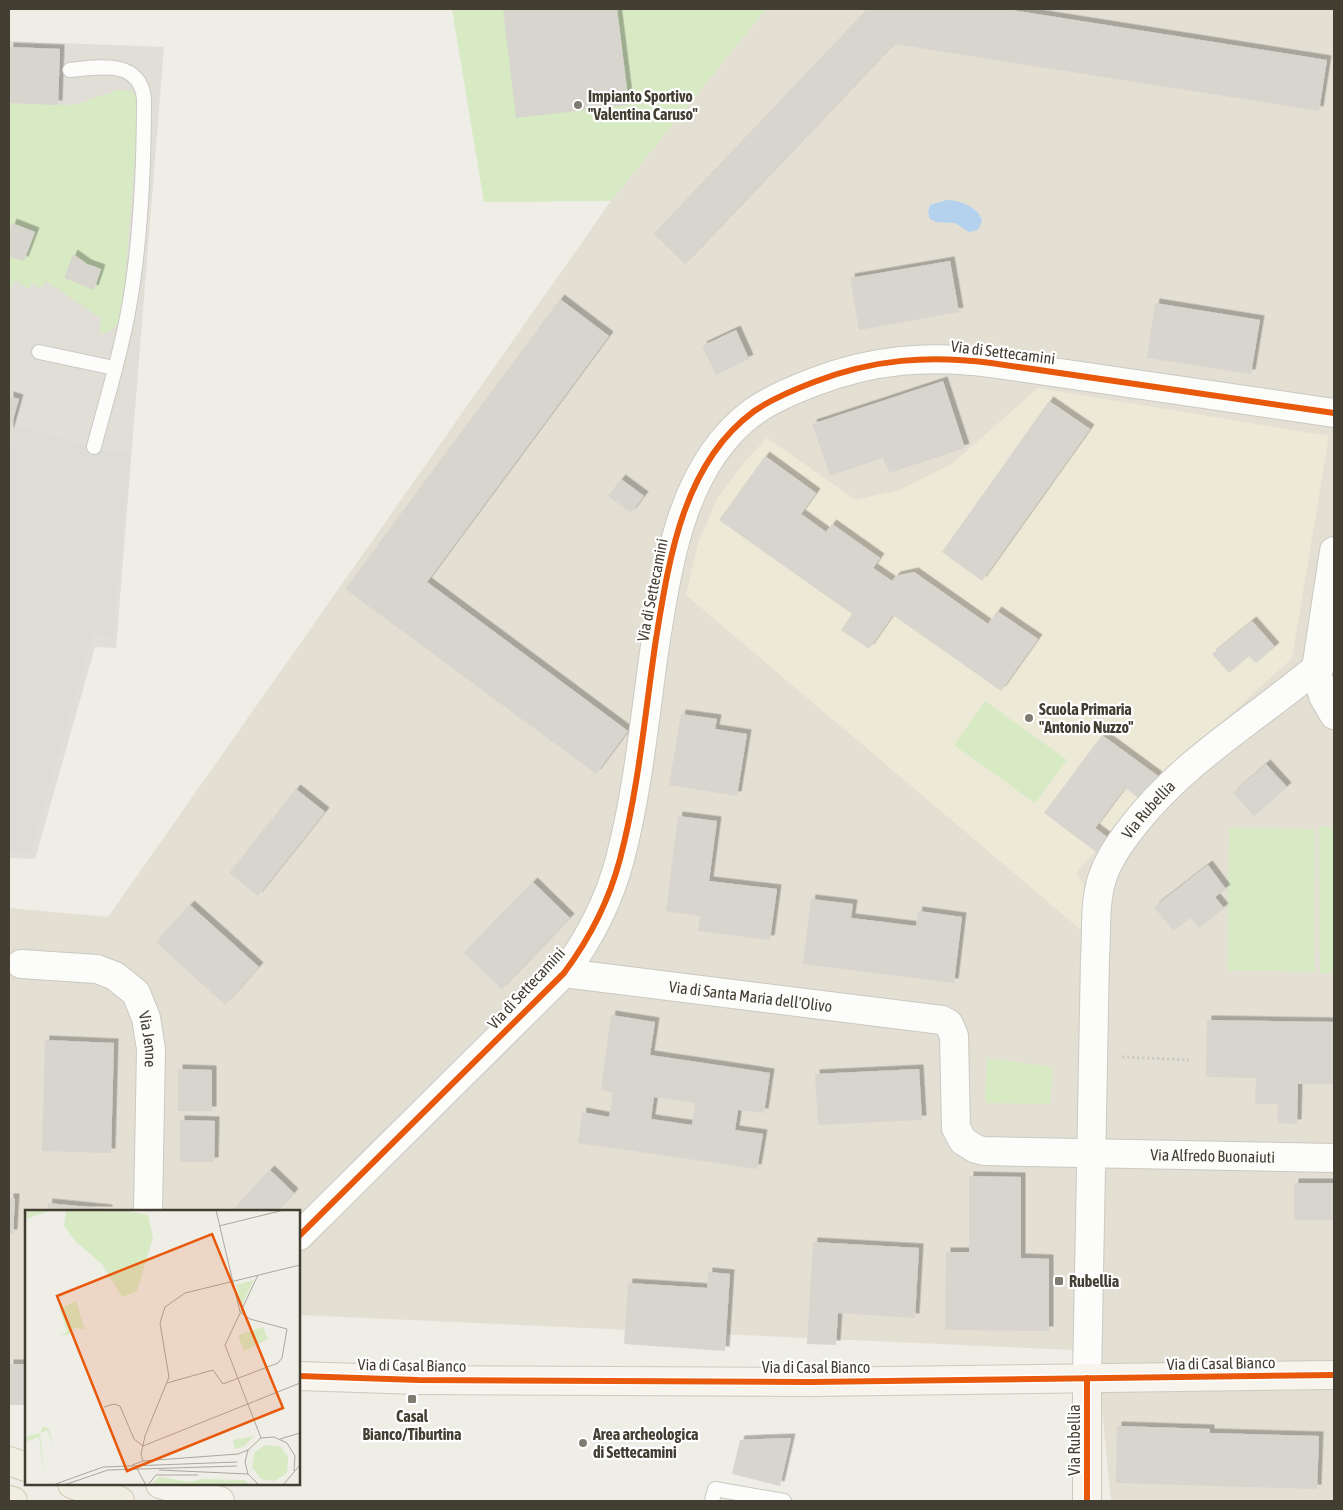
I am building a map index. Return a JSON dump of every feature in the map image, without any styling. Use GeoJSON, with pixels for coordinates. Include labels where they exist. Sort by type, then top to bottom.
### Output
{"type":"FeatureCollection","features":[{"type":"Feature","properties":{"kind":"main road"},"geometry":{"type":"LineString","coordinates":[[9,1461],[25,1467]]}},
{"type":"Feature","properties":{"kind":"main road"},"geometry":{"type":"LineString","coordinates":[[75,1485],[120,1501]]}},
{"type":"Feature","properties":{"kind":"main road"},"geometry":{"type":"LineString","coordinates":[[9,1500],[13,1501]]}},
{"type":"Feature","properties":{"kind":"street","name":"Via di Settecamini"},"geometry":{"type":"LineString","coordinates":[[300,1235],[564,973],[583,947],[599,919],[620,860],[633,799],[666,577],[686,509],[706,465],[730,434],[753,412],[791,391],[842,373],[883,362],[938,358],[991,363],[1334,413]]}},
{"type":"Feature","properties":{"kind":"street"},"geometry":{"type":"LineString","coordinates":[[1334,551],[1323,696],[1334,716]]}},
{"type":"Feature","properties":{"kind":"street","name":"Via Rubellia"},"geometry":{"type":"LineString","coordinates":[[1088,1501],[1087,1378],[1092,1047],[1098,894],[1103,874],[1112,854],[1143,813],[1174,780],[1232,731],[1325,661]]}},
{"type":"Feature","properties":{"kind":"street","name":"Via Jenne"},"geometry":{"type":"LineString","coordinates":[[21,964],[96,969],[115,976],[136,993],[146,1018],[151,1049],[148,1210]]}},
{"type":"Feature","properties":{"kind":"street","name":"Via di Santa Maria dell'Olivo"},"geometry":{"type":"LineString","coordinates":[[564,973],[936,1018]]}},
{"type":"Feature","properties":{"kind":"street","name":"Via Alfredo Buonaiuti"},"geometry":{"type":"LineString","coordinates":[[936,1018],[949,1024],[954,1036],[955,1122],[962,1140],[976,1149],[984,1151],[1091,1154],[1334,1158]]}},
{"type":"Feature","properties":{"kind":"street","name":"Via di Casal Bianco"},"geometry":{"type":"LineString","coordinates":[[300,1376],[428,1380],[801,1382],[1334,1376]]}},
{"type":"Feature","properties":{"kind":"street"},"geometry":{"type":"LineString","coordinates":[[164,1485],[220,1501]]}},
{"type":"Feature","properties":{"kind":"lane"},"geometry":{"type":"LineString","coordinates":[[70,70],[117,68],[133,75],[143,89],[144,130],[135,267],[129,308],[94,447]]}},
{"type":"Feature","properties":{"kind":"lane"},"geometry":{"type":"LineString","coordinates":[[39,352],[114,368]]}},
{"type":"Feature","properties":{"kind":"lane"},"geometry":{"type":"LineString","coordinates":[[712,1501],[714,1489],[784,1501]]}},
{"type":"Feature","properties":{"kind":"path"},"geometry":{"type":"LineString","coordinates":[[1092,1047],[1189,1060]]}},
{"type":"Feature","properties":{"kind":"shaded area"},"geometry":{"type":"Polygon","coordinates":[[[766,9],[1334,9],[1334,1501],[1111,1501],[1096,1351],[300,1315],[300,1210],[25,1210],[25,1391],[22,1393],[9,1391],[9,908],[108,917],[611,201],[766,9]]]}},
{"type":"Feature","properties":{"kind":"shaded area"},"geometry":{"type":"Polygon","coordinates":[[[9,41],[164,47],[116,648],[95,647],[35,859],[9,858],[9,41]]]}},
{"type":"Feature","properties":{"kind":"shaded area","name":"Scuola Primaria \"Antonio Nuzzo\""},"geometry":{"type":"Polygon","coordinates":[[[1038,388],[1329,436],[1292,658],[1162,778],[1076,873],[1084,885],[1081,930],[686,595],[698,543],[717,499],[745,461],[767,438],[856,500],[899,490],[953,463],[1038,388]]]}},
{"type":"Feature","properties":{"kind":"shaded area"},"geometry":{"type":"Polygon","coordinates":[[[17,426],[103,450],[130,454],[113,636],[93,633],[30,853],[9,852],[9,455],[17,426]]]}},
{"type":"Feature","properties":{"kind":"green space","name":"Impianto Sportivo \"Valentina Caruso\""},"geometry":{"type":"Polygon","coordinates":[[[452,9],[766,9],[611,201],[484,202],[452,9]]]}},
{"type":"Feature","properties":{"kind":"green space"},"geometry":{"type":"Polygon","coordinates":[[[118,90],[132,91],[138,98],[139,106],[122,319],[110,331],[103,334],[99,330],[102,319],[46,281],[41,288],[32,283],[28,289],[16,280],[9,290],[9,103],[74,105],[118,90]]]}},
{"type":"Feature","properties":{"kind":"green space"},"geometry":{"type":"Polygon","coordinates":[[[985,701],[1067,760],[1035,803],[954,745],[985,701]]]}},
{"type":"Feature","properties":{"kind":"green space"},"geometry":{"type":"Polygon","coordinates":[[[1319,827],[1334,827],[1334,973],[1320,973],[1319,827]]]}},
{"type":"Feature","properties":{"kind":"green space"},"geometry":{"type":"Polygon","coordinates":[[[1229,828],[1315,829],[1314,972],[1228,970],[1229,828]]]}},
{"type":"Feature","properties":{"kind":"green space"},"geometry":{"type":"Polygon","coordinates":[[[987,1058],[1053,1067],[1050,1104],[985,1103],[987,1058]]]}},
{"type":"Feature","properties":{"kind":"water"},"geometry":{"type":"Polygon","coordinates":[[[947,200],[957,201],[973,208],[982,221],[978,230],[969,232],[955,223],[936,222],[930,219],[928,213],[930,205],[947,200]]]}},
{"type":"Feature","properties":{"kind":"building"},"geometry":{"type":"Polygon","coordinates":[[[503,9],[617,9],[629,105],[516,118],[503,9]]]}},
{"type":"Feature","properties":{"kind":"building"},"geometry":{"type":"Polygon","coordinates":[[[868,9],[1005,9],[1327,60],[1319,111],[894,44],[685,264],[654,234],[868,9]]]}},
{"type":"Feature","properties":{"kind":"building"},"geometry":{"type":"Polygon","coordinates":[[[9,47],[60,49],[58,105],[9,103],[9,47]]]}},
{"type":"Feature","properties":{"kind":"building"},"geometry":{"type":"Polygon","coordinates":[[[12,223],[35,232],[24,261],[9,257],[9,233],[12,223]]]}},
{"type":"Feature","properties":{"kind":"building"},"geometry":{"type":"Polygon","coordinates":[[[73,254],[87,264],[101,269],[94,290],[64,278],[73,254]]]}},
{"type":"Feature","properties":{"kind":"building"},"geometry":{"type":"Polygon","coordinates":[[[950,261],[959,312],[859,330],[850,278],[950,261]]]}},
{"type":"Feature","properties":{"kind":"building"},"geometry":{"type":"Polygon","coordinates":[[[560,299],[609,336],[427,582],[628,731],[596,774],[345,589],[560,299]]]}},
{"type":"Feature","properties":{"kind":"building"},"geometry":{"type":"Polygon","coordinates":[[[1155,303],[1260,320],[1251,374],[1147,358],[1155,303]]]}},
{"type":"Feature","properties":{"kind":"building"},"geometry":{"type":"Polygon","coordinates":[[[736,330],[749,359],[716,375],[702,346],[736,330]]]}},
{"type":"Feature","properties":{"kind":"building"},"geometry":{"type":"Polygon","coordinates":[[[943,381],[965,448],[889,473],[883,458],[830,476],[812,424],[943,381]]]}},
{"type":"Feature","properties":{"kind":"building"},"geometry":{"type":"Polygon","coordinates":[[[9,396],[19,399],[9,434],[9,396]]]}},
{"type":"Feature","properties":{"kind":"building"},"geometry":{"type":"Polygon","coordinates":[[[1049,401],[1090,429],[982,581],[942,552],[1049,401]]]}},
{"type":"Feature","properties":{"kind":"building"},"geometry":{"type":"Polygon","coordinates":[[[765,456],[816,493],[801,514],[826,532],[832,524],[880,558],[873,568],[892,581],[896,576],[914,572],[988,624],[997,611],[1038,639],[1001,691],[893,615],[869,649],[841,630],[852,614],[719,520],[765,456]]]}},
{"type":"Feature","properties":{"kind":"building"},"geometry":{"type":"Polygon","coordinates":[[[621,479],[644,496],[631,513],[608,496],[621,479]]]}},
{"type":"Feature","properties":{"kind":"building"},"geometry":{"type":"Polygon","coordinates":[[[1252,621],[1275,647],[1256,663],[1249,656],[1229,673],[1212,654],[1252,621]]]}},
{"type":"Feature","properties":{"kind":"building"},"geometry":{"type":"Polygon","coordinates":[[[681,714],[717,719],[715,729],[747,734],[737,796],[669,785],[681,714]]]}},
{"type":"Feature","properties":{"kind":"building"},"geometry":{"type":"Polygon","coordinates":[[[1102,735],[1158,776],[1141,800],[1125,788],[1095,828],[1107,837],[1096,852],[1044,813],[1102,735]]]}},
{"type":"Feature","properties":{"kind":"building"},"geometry":{"type":"Polygon","coordinates":[[[1266,764],[1287,787],[1254,816],[1233,793],[1266,764]]]}},
{"type":"Feature","properties":{"kind":"building"},"geometry":{"type":"Polygon","coordinates":[[[296,789],[325,812],[258,896],[229,873],[296,789]]]}},
{"type":"Feature","properties":{"kind":"building"},"geometry":{"type":"Polygon","coordinates":[[[678,816],[717,821],[709,881],[777,889],[770,940],[698,931],[700,916],[666,911],[678,816]]]}},
{"type":"Feature","properties":{"kind":"building"},"geometry":{"type":"Polygon","coordinates":[[[1208,865],[1226,889],[1215,897],[1224,908],[1199,928],[1190,918],[1173,931],[1154,907],[1208,865]]]}},
{"type":"Feature","properties":{"kind":"building"},"geometry":{"type":"Polygon","coordinates":[[[533,882],[570,918],[502,989],[464,953],[533,882]]]}},
{"type":"Feature","properties":{"kind":"building"},"geometry":{"type":"Polygon","coordinates":[[[811,899],[853,904],[851,918],[916,926],[918,911],[962,917],[954,983],[803,964],[811,899]]]}},
{"type":"Feature","properties":{"kind":"building"},"geometry":{"type":"Polygon","coordinates":[[[190,905],[259,967],[225,1005],[156,942],[190,905]]]}},
{"type":"Feature","properties":{"kind":"building"},"geometry":{"type":"Polygon","coordinates":[[[611,1015],[655,1022],[650,1055],[770,1073],[764,1113],[738,1110],[735,1130],[763,1134],[757,1169],[578,1143],[582,1112],[609,1117],[613,1092],[601,1090],[611,1015]],[[654,1097],[651,1119],[692,1125],[695,1103],[654,1097]]]}},
{"type":"Feature","properties":{"kind":"building"},"geometry":{"type":"Polygon","coordinates":[[[1207,1020],[1334,1022],[1334,1084],[1298,1084],[1297,1124],[1277,1123],[1278,1104],[1255,1104],[1256,1078],[1206,1077],[1207,1020]]]}},
{"type":"Feature","properties":{"kind":"building"},"geometry":{"type":"Polygon","coordinates":[[[45,1040],[114,1043],[111,1153],[42,1151],[45,1040]]]}},
{"type":"Feature","properties":{"kind":"building"},"geometry":{"type":"Polygon","coordinates":[[[178,1069],[212,1070],[212,1111],[178,1111],[178,1069]]]}},
{"type":"Feature","properties":{"kind":"building"},"geometry":{"type":"Polygon","coordinates":[[[919,1069],[922,1120],[818,1125],[815,1074],[919,1069]]]}},
{"type":"Feature","properties":{"kind":"building"},"geometry":{"type":"Polygon","coordinates":[[[180,1120],[215,1121],[214,1162],[180,1162],[180,1120]]]}},
{"type":"Feature","properties":{"kind":"building"},"geometry":{"type":"Polygon","coordinates":[[[270,1170],[294,1193],[278,1210],[233,1210],[270,1170]]]}},
{"type":"Feature","properties":{"kind":"building"},"geometry":{"type":"Polygon","coordinates":[[[969,1176],[1021,1177],[1021,1258],[1049,1259],[1049,1331],[945,1330],[946,1252],[969,1252],[969,1176]]]}},
{"type":"Feature","properties":{"kind":"building"},"geometry":{"type":"Polygon","coordinates":[[[1294,1183],[1334,1183],[1334,1220],[1294,1220],[1294,1183]]]}},
{"type":"Feature","properties":{"kind":"building"},"geometry":{"type":"Polygon","coordinates":[[[9,1198],[15,1198],[13,1234],[9,1234],[9,1198]]]}},
{"type":"Feature","properties":{"kind":"building"},"geometry":{"type":"Polygon","coordinates":[[[48,1203],[108,1209],[108,1210],[47,1210],[48,1203]]]}},
{"type":"Feature","properties":{"kind":"building"},"geometry":{"type":"Polygon","coordinates":[[[813,1242],[919,1248],[915,1318],[838,1313],[836,1345],[807,1344],[813,1242]]]}},
{"type":"Feature","properties":{"kind":"building"},"geometry":{"type":"Polygon","coordinates":[[[708,1272],[730,1274],[725,1351],[624,1344],[628,1283],[707,1288],[708,1272]]]}},
{"type":"Feature","properties":{"kind":"building"},"geometry":{"type":"Polygon","coordinates":[[[9,1364],[25,1364],[25,1405],[9,1405],[9,1364]]]}},
{"type":"Feature","properties":{"kind":"building"},"geometry":{"type":"Polygon","coordinates":[[[1117,1426],[1210,1429],[1210,1433],[1319,1436],[1317,1489],[1116,1483],[1117,1426]]]}},
{"type":"Feature","properties":{"kind":"building"},"geometry":{"type":"Polygon","coordinates":[[[791,1438],[780,1486],[732,1474],[740,1440],[791,1438]]]}},
{"type":"Feature","properties":{"kind":"cycle path"},"geometry":{"type":"LineString","coordinates":[[300,1235],[564,973],[598,919],[616,875],[627,832],[637,777],[661,608],[674,546],[683,515],[695,486],[710,458],[729,433],[753,412],[798,388],[836,374],[858,368],[901,361],[945,359],[991,363],[1334,413]]}},
{"type":"Feature","properties":{"kind":"cycle path"},"geometry":{"type":"LineString","coordinates":[[300,1376],[418,1380],[811,1382],[1334,1375]]}},
{"type":"Feature","properties":{"kind":"cycle path"},"geometry":{"type":"LineString","coordinates":[[1087,1378],[1087,1501]]}},
{"type":"Feature","properties":{"kind":"place","name":"Impianto Sportivo \"Valentina Caruso\""},"geometry":{"type":"Point","coordinates":[578,105]}},
{"type":"Feature","properties":{"kind":"place","name":"Scuola Primaria \"Antonio Nuzzo\""},"geometry":{"type":"Point","coordinates":[1029,718]}},
{"type":"Feature","properties":{"kind":"place","name":"Rubellia"},"geometry":{"type":"Point","coordinates":[1059,1281]}},
{"type":"Feature","properties":{"kind":"place","name":"Casal Bianco/Tiburtina"},"geometry":{"type":"Point","coordinates":[412,1399]}},
{"type":"Feature","properties":{"kind":"place","name":"Area archeologica di Settecamini"},"geometry":{"type":"Point","coordinates":[583,1443]}}]}
